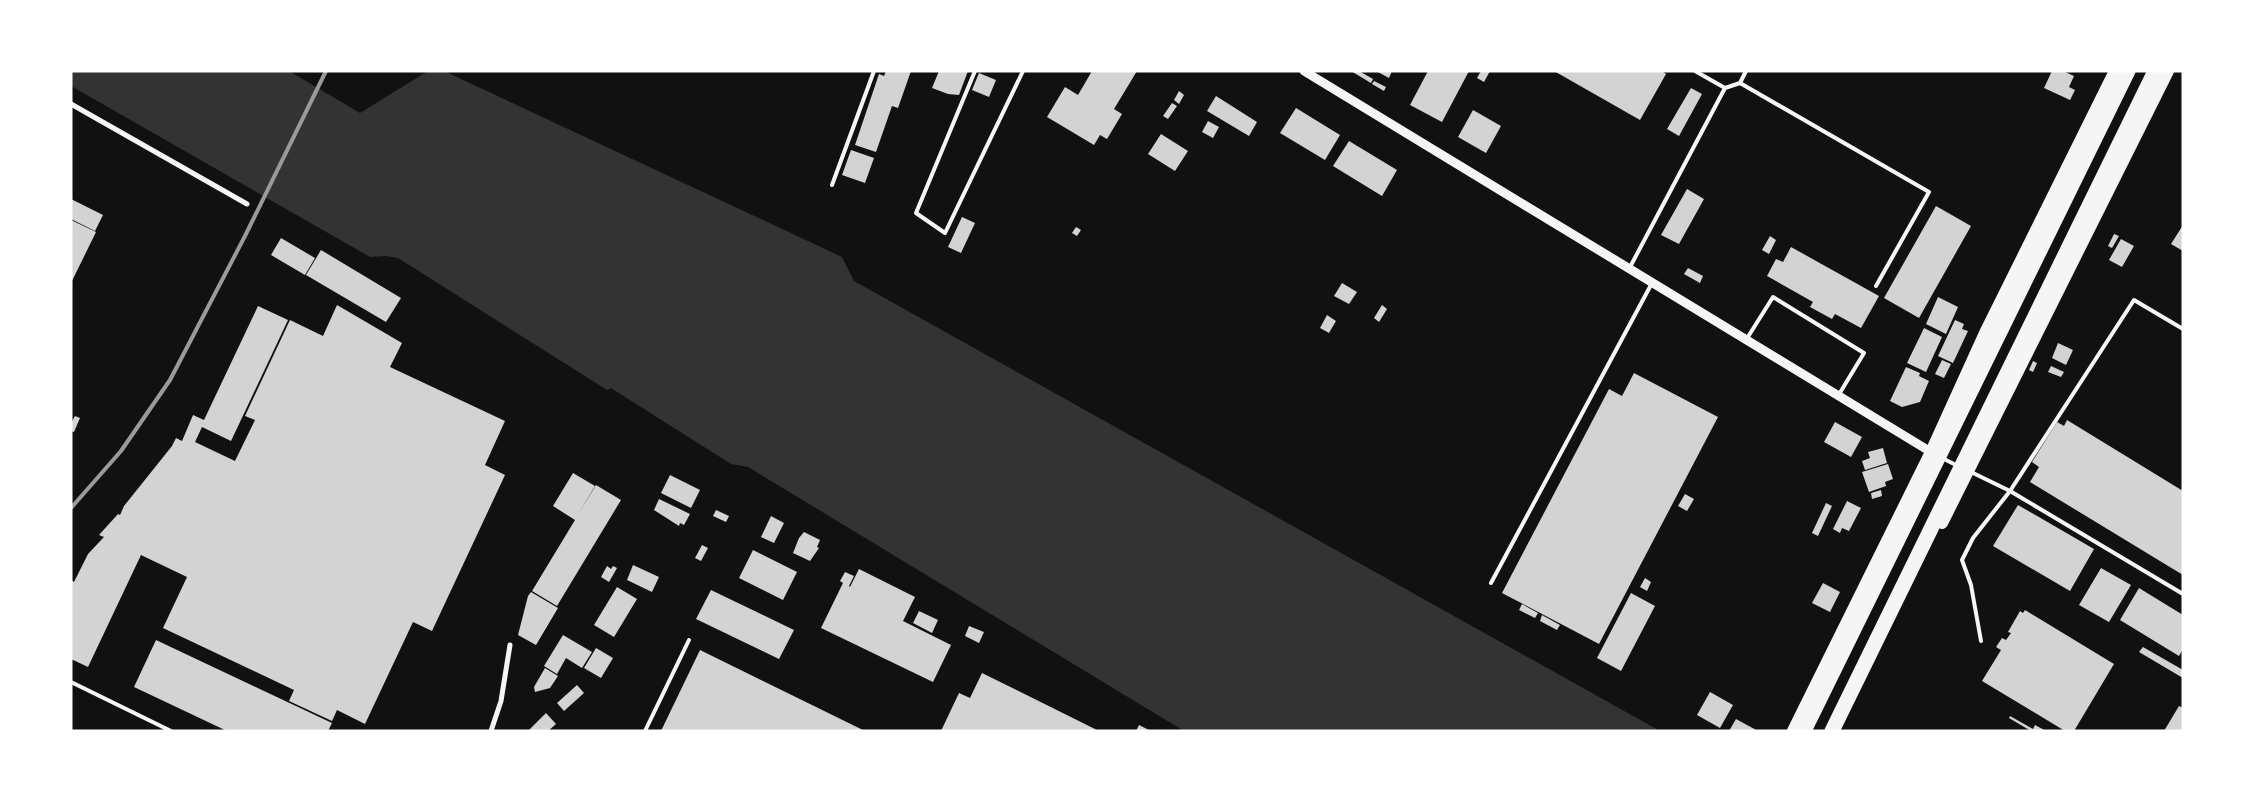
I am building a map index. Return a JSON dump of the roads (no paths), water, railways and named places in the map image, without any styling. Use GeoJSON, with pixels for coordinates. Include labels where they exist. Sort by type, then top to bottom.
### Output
{"type":"FeatureCollection","features":[{"type":"Feature","properties":{"kind":"highway"},"geometry":{"type":"LineString","coordinates":[[1804,731],[2128,71]]}},
{"type":"Feature","properties":{"kind":"highway"},"geometry":{"type":"LineString","coordinates":[[1832,731],[2155,71]]}},
{"type":"Feature","properties":{"kind":"main road"},"geometry":{"type":"LineString","coordinates":[[1793,731],[1931,452],[1985,333],[2116,71]]}},
{"type":"Feature","properties":{"kind":"main road"},"geometry":{"type":"LineString","coordinates":[[1840,731],[2168,71]]}},
{"type":"Feature","properties":{"kind":"street"},"geometry":{"type":"LineString","coordinates":[[1304,71],[1931,452]]}},
{"type":"Feature","properties":{"kind":"street"},"geometry":{"type":"LineString","coordinates":[[71,104],[247,204]]}},
{"type":"Feature","properties":{"kind":"street"},"geometry":{"type":"LineString","coordinates":[[491,731],[501,701],[510,645]]}},
{"type":"Feature","properties":{"kind":"lane"},"geometry":{"type":"LineString","coordinates":[[832,184],[874,71]]}},
{"type":"Feature","properties":{"kind":"lane"},"geometry":{"type":"LineString","coordinates":[[975,71],[916,212],[945,233],[1023,71]]}},
{"type":"Feature","properties":{"kind":"lane"},"geometry":{"type":"LineString","coordinates":[[1695,71],[1725,88]]}},
{"type":"Feature","properties":{"kind":"lane"},"geometry":{"type":"LineString","coordinates":[[1630,269],[1725,88],[1740,83],[1746,71]]}},
{"type":"Feature","properties":{"kind":"lane"},"geometry":{"type":"LineString","coordinates":[[1740,83],[1929,192],[1876,286]]}},
{"type":"Feature","properties":{"kind":"lane"},"geometry":{"type":"LineString","coordinates":[[1491,583],[1652,283]]}},
{"type":"Feature","properties":{"kind":"lane"},"geometry":{"type":"LineString","coordinates":[[1746,340],[1773,297],[1806,317],[1864,353],[1838,396]]}},
{"type":"Feature","properties":{"kind":"lane"},"geometry":{"type":"LineString","coordinates":[[1981,642],[1970,585],[1962,560],[1973,538],[2010,491],[2134,300],[2183,329]]}},
{"type":"Feature","properties":{"kind":"lane"},"geometry":{"type":"LineString","coordinates":[[1931,452],[2010,491],[2183,594]]}},
{"type":"Feature","properties":{"kind":"lane"},"geometry":{"type":"LineString","coordinates":[[644,731],[689,640]]}},
{"type":"Feature","properties":{"kind":"lane"},"geometry":{"type":"LineString","coordinates":[[71,682],[171,731]]}},
{"type":"Feature","properties":{"kind":"railway"},"geometry":{"type":"LineString","coordinates":[[71,508],[121,451],[170,380],[245,236],[326,71]]}}]}
